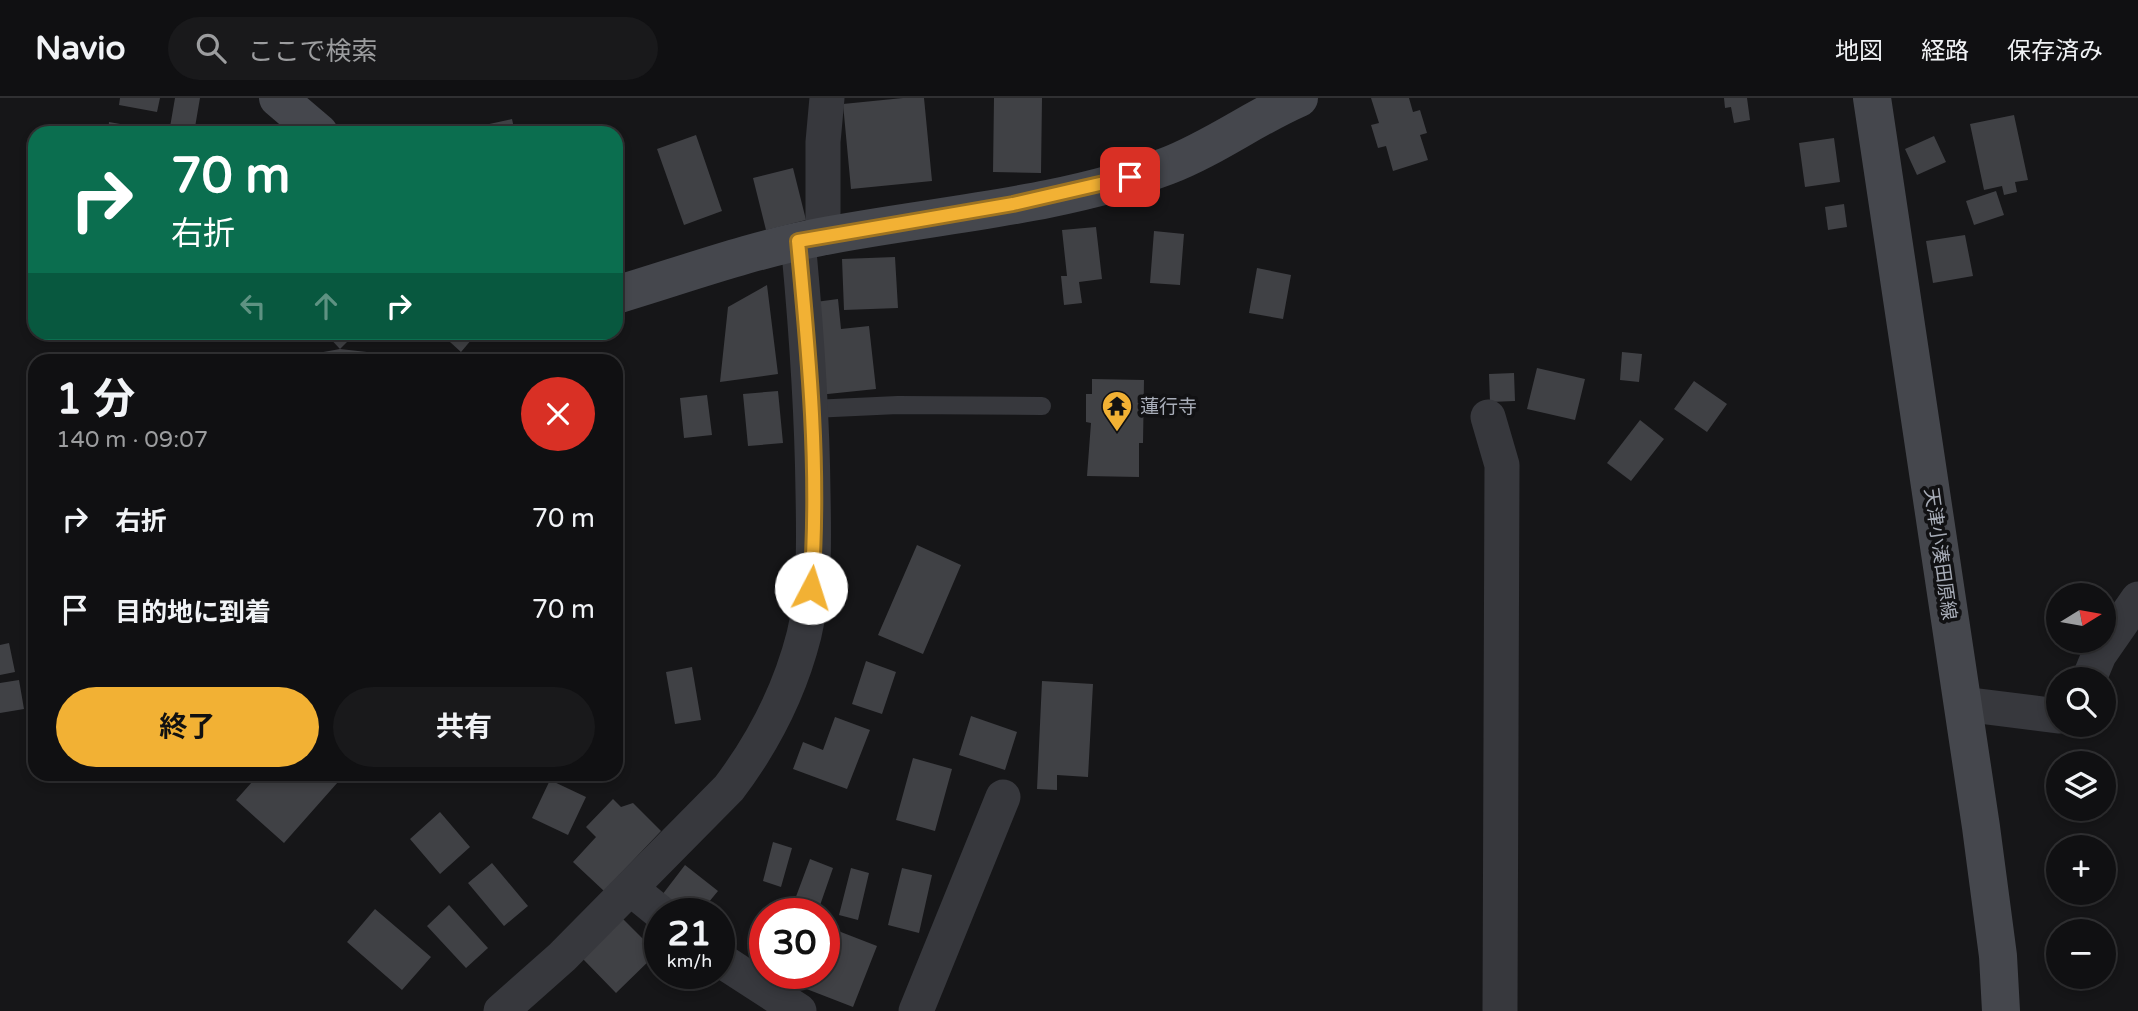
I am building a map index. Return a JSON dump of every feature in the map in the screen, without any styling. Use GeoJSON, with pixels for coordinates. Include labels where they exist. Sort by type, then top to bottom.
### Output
{"type":"FeatureCollection","features":[{"type":"Feature","properties":{"kind":"main road"},"geometry":{"type":"LineString","coordinates":[[278,98],[311,126]]}},
{"type":"Feature","properties":{"kind":"main road"},"geometry":{"type":"LineString","coordinates":[[623,293],[811,239],[1002,206],[1112,182],[1166,166],[1206,149],[1298,98]]}},
{"type":"Feature","properties":{"kind":"main road","name":"天津小湊田原線"},"geometry":{"type":"LineString","coordinates":[[1872,98],[1963,704],[1998,956],[2001,1011]]}},
{"type":"Feature","properties":{"kind":"street"},"geometry":{"type":"LineString","coordinates":[[501,1011],[562,957],[729,788],[748,762],[788,684],[809,608],[814,548],[811,239],[827,98]]}},
{"type":"Feature","properties":{"kind":"street"},"geometry":{"type":"LineString","coordinates":[[1488,417],[1502,465],[1500,1011]]}},
{"type":"Feature","properties":{"kind":"street"},"geometry":{"type":"LineString","coordinates":[[2094,667],[2099,655],[2138,599]]}},
{"type":"Feature","properties":{"kind":"street"},"geometry":{"type":"LineString","coordinates":[[1963,704],[2046,714]]}},
{"type":"Feature","properties":{"kind":"street"},"geometry":{"type":"LineString","coordinates":[[916,1011],[1003,797]]}},
{"type":"Feature","properties":{"kind":"street"},"geometry":{"type":"LineString","coordinates":[[630,888],[644,899]]}},
{"type":"Feature","properties":{"kind":"street"},"geometry":{"type":"LineString","coordinates":[[735,969],[799,1011]]}},
{"type":"Feature","properties":{"kind":"lane"},"geometry":{"type":"LineString","coordinates":[[812,409],[898,405],[1042,406]]}},
{"type":"Feature","properties":{"kind":"building"},"geometry":{"type":"Polygon","coordinates":[[[120,98],[160,98],[157,112],[119,105],[120,98]]]}},
{"type":"Feature","properties":{"kind":"building"},"geometry":{"type":"Polygon","coordinates":[[[175,98],[200,98],[195,126],[170,126],[175,98]]]}},
{"type":"Feature","properties":{"kind":"building"},"geometry":{"type":"Polygon","coordinates":[[[924,98],[932,181],[851,189],[843,104],[924,98]]]}},
{"type":"Feature","properties":{"kind":"building"},"geometry":{"type":"Polygon","coordinates":[[[994,98],[1042,98],[1041,173],[993,172],[994,98]]]}},
{"type":"Feature","properties":{"kind":"building"},"geometry":{"type":"Polygon","coordinates":[[[1371,98],[1409,98],[1413,112],[1420,110],[1427,133],[1420,135],[1428,160],[1393,171],[1386,146],[1378,148],[1371,125],[1379,123],[1371,98]]]}},
{"type":"Feature","properties":{"kind":"building"},"geometry":{"type":"Polygon","coordinates":[[[1724,98],[1747,98],[1750,120],[1734,123],[1731,107],[1725,108],[1724,98]]]}},
{"type":"Feature","properties":{"kind":"building"},"geometry":{"type":"Polygon","coordinates":[[[2014,115],[2028,180],[2015,182],[2017,192],[2004,195],[2002,186],[1984,190],[1970,124],[2014,115]]]}},
{"type":"Feature","properties":{"kind":"building"},"geometry":{"type":"Polygon","coordinates":[[[512,119],[514,126],[480,126],[512,119]]]}},
{"type":"Feature","properties":{"kind":"building"},"geometry":{"type":"Polygon","coordinates":[[[109,122],[131,126],[109,126],[109,122]]]}},
{"type":"Feature","properties":{"kind":"building"},"geometry":{"type":"Polygon","coordinates":[[[696,135],[722,211],[684,225],[657,149],[696,135]]]}},
{"type":"Feature","properties":{"kind":"building"},"geometry":{"type":"Polygon","coordinates":[[[1934,136],[1946,162],[1917,175],[1905,149],[1934,136]]]}},
{"type":"Feature","properties":{"kind":"building"},"geometry":{"type":"Polygon","coordinates":[[[1834,138],[1840,182],[1805,187],[1799,143],[1834,138]]]}},
{"type":"Feature","properties":{"kind":"building"},"geometry":{"type":"Polygon","coordinates":[[[793,168],[806,220],[766,230],[753,178],[793,168]]]}},
{"type":"Feature","properties":{"kind":"building"},"geometry":{"type":"Polygon","coordinates":[[[1996,191],[2004,215],[1974,225],[1966,201],[1996,191]]]}},
{"type":"Feature","properties":{"kind":"building"},"geometry":{"type":"Polygon","coordinates":[[[1844,204],[1847,227],[1828,230],[1825,207],[1844,204]]]}},
{"type":"Feature","properties":{"kind":"building"},"geometry":{"type":"Polygon","coordinates":[[[1096,227],[1102,279],[1079,282],[1082,303],[1064,305],[1061,276],[1067,276],[1062,230],[1096,227]]]}},
{"type":"Feature","properties":{"kind":"building"},"geometry":{"type":"Polygon","coordinates":[[[1154,231],[1184,234],[1180,285],[1150,283],[1154,231]]]}},
{"type":"Feature","properties":{"kind":"building"},"geometry":{"type":"Polygon","coordinates":[[[1965,235],[1973,276],[1933,283],[1926,241],[1965,235]]]}},
{"type":"Feature","properties":{"kind":"building"},"geometry":{"type":"Polygon","coordinates":[[[895,257],[898,308],[844,310],[842,259],[895,257]]]}},
{"type":"Feature","properties":{"kind":"building"},"geometry":{"type":"Polygon","coordinates":[[[1257,268],[1291,275],[1283,319],[1249,313],[1257,268]]]}},
{"type":"Feature","properties":{"kind":"building"},"geometry":{"type":"Polygon","coordinates":[[[767,285],[778,374],[720,382],[728,307],[767,285]]]}},
{"type":"Feature","properties":{"kind":"building"},"geometry":{"type":"Polygon","coordinates":[[[838,299],[841,329],[869,326],[876,389],[818,395],[808,303],[838,299]]]}},
{"type":"Feature","properties":{"kind":"building"},"geometry":{"type":"Polygon","coordinates":[[[332,340],[349,340],[340,349],[332,340]]]}},
{"type":"Feature","properties":{"kind":"building"},"geometry":{"type":"Polygon","coordinates":[[[448,340],[471,340],[461,352],[448,340]]]}},
{"type":"Feature","properties":{"kind":"building"},"geometry":{"type":"Polygon","coordinates":[[[340,349],[376,353],[376,354],[312,354],[340,349]]]}},
{"type":"Feature","properties":{"kind":"building"},"geometry":{"type":"Polygon","coordinates":[[[1622,352],[1642,354],[1639,382],[1620,380],[1622,352]]]}},
{"type":"Feature","properties":{"kind":"building"},"geometry":{"type":"Polygon","coordinates":[[[1537,368],[1585,379],[1575,420],[1527,409],[1537,368]]]}},
{"type":"Feature","properties":{"kind":"building"},"geometry":{"type":"Polygon","coordinates":[[[1514,373],[1515,401],[1490,402],[1489,374],[1514,373]]]}},
{"type":"Feature","properties":{"kind":"building","name":"蓮行寺"},"geometry":{"type":"Polygon","coordinates":[[[1092,379],[1144,380],[1143,443],[1139,443],[1139,477],[1087,476],[1091,423],[1086,422],[1086,394],[1092,394],[1092,379]]]}},
{"type":"Feature","properties":{"kind":"building"},"geometry":{"type":"Polygon","coordinates":[[[1694,381],[1727,404],[1707,432],[1674,409],[1694,381]]]}},
{"type":"Feature","properties":{"kind":"building"},"geometry":{"type":"Polygon","coordinates":[[[778,391],[783,443],[748,446],[743,394],[778,391]]]}},
{"type":"Feature","properties":{"kind":"building"},"geometry":{"type":"Polygon","coordinates":[[[707,395],[712,435],[684,438],[680,398],[707,395]]]}},
{"type":"Feature","properties":{"kind":"building"},"geometry":{"type":"Polygon","coordinates":[[[1640,420],[1664,439],[1631,481],[1607,463],[1640,420]]]}},
{"type":"Feature","properties":{"kind":"building"},"geometry":{"type":"Polygon","coordinates":[[[917,545],[961,565],[923,654],[878,635],[917,545]]]}},
{"type":"Feature","properties":{"kind":"building"},"geometry":{"type":"Polygon","coordinates":[[[9,643],[15,672],[0,675],[0,645],[9,643]]]}},
{"type":"Feature","properties":{"kind":"building"},"geometry":{"type":"Polygon","coordinates":[[[866,661],[896,672],[882,714],[852,704],[866,661]]]}},
{"type":"Feature","properties":{"kind":"building"},"geometry":{"type":"Polygon","coordinates":[[[692,667],[701,720],[675,724],[666,672],[692,667]]]}},
{"type":"Feature","properties":{"kind":"building"},"geometry":{"type":"Polygon","coordinates":[[[19,680],[24,709],[0,713],[0,683],[19,680]]]}},
{"type":"Feature","properties":{"kind":"building"},"geometry":{"type":"Polygon","coordinates":[[[1042,681],[1093,684],[1088,777],[1057,775],[1057,790],[1037,789],[1042,681]]]}},
{"type":"Feature","properties":{"kind":"building"},"geometry":{"type":"Polygon","coordinates":[[[971,716],[1017,732],[1005,770],[959,755],[971,716]]]}},
{"type":"Feature","properties":{"kind":"building"},"geometry":{"type":"Polygon","coordinates":[[[835,717],[870,730],[847,789],[793,769],[803,742],[823,750],[835,717]]]}},
{"type":"Feature","properties":{"kind":"building"},"geometry":{"type":"Polygon","coordinates":[[[913,758],[952,769],[935,831],[896,820],[913,758]]]}},
{"type":"Feature","properties":{"kind":"building"},"geometry":{"type":"Polygon","coordinates":[[[253,781],[338,782],[284,843],[236,800],[253,781]]]}},
{"type":"Feature","properties":{"kind":"building"},"geometry":{"type":"Polygon","coordinates":[[[550,781],[586,797],[568,835],[532,818],[550,781]]]}},
{"type":"Feature","properties":{"kind":"building"},"geometry":{"type":"Polygon","coordinates":[[[613,799],[621,807],[633,803],[661,831],[604,891],[573,862],[596,837],[586,827],[613,799]]]}},
{"type":"Feature","properties":{"kind":"building"},"geometry":{"type":"Polygon","coordinates":[[[440,812],[470,847],[440,874],[410,839],[440,812]]]}},
{"type":"Feature","properties":{"kind":"building"},"geometry":{"type":"Polygon","coordinates":[[[773,842],[792,848],[781,887],[763,881],[773,842]]]}},
{"type":"Feature","properties":{"kind":"building"},"geometry":{"type":"Polygon","coordinates":[[[810,859],[833,868],[823,898],[795,898],[810,859]]]}},
{"type":"Feature","properties":{"kind":"building"},"geometry":{"type":"Polygon","coordinates":[[[492,863],[528,906],[504,926],[468,883],[492,863]]]}},
{"type":"Feature","properties":{"kind":"building"},"geometry":{"type":"Polygon","coordinates":[[[685,865],[718,891],[712,898],[665,898],[662,895],[685,865]]]}},
{"type":"Feature","properties":{"kind":"building"},"geometry":{"type":"Polygon","coordinates":[[[851,868],[869,873],[858,920],[840,915],[851,868]]]}},
{"type":"Feature","properties":{"kind":"building"},"geometry":{"type":"Polygon","coordinates":[[[902,868],[932,875],[919,933],[888,925],[902,868]]]}},
{"type":"Feature","properties":{"kind":"building"},"geometry":{"type":"Polygon","coordinates":[[[449,905],[488,948],[466,968],[427,926],[449,905]]]}},
{"type":"Feature","properties":{"kind":"building"},"geometry":{"type":"Polygon","coordinates":[[[375,909],[431,957],[402,990],[347,942],[375,909]]]}},
{"type":"Feature","properties":{"kind":"building"},"geometry":{"type":"Polygon","coordinates":[[[623,919],[644,940],[644,966],[616,993],[583,959],[623,919]]]}},
{"type":"Feature","properties":{"kind":"building"},"geometry":{"type":"Polygon","coordinates":[[[840,932],[877,946],[853,1007],[807,989],[840,989],[840,932]]]}},
{"type":"Feature","properties":{"kind":"place","name":"蓮行寺"},"geometry":{"type":"Point","coordinates":[1117,433]}},
{"type":"Feature","properties":{"kind":"route"},"geometry":{"type":"LineString","coordinates":[[811,588],[814,548],[811,381],[798,241],[1013,204],[1130,177]]}}]}
